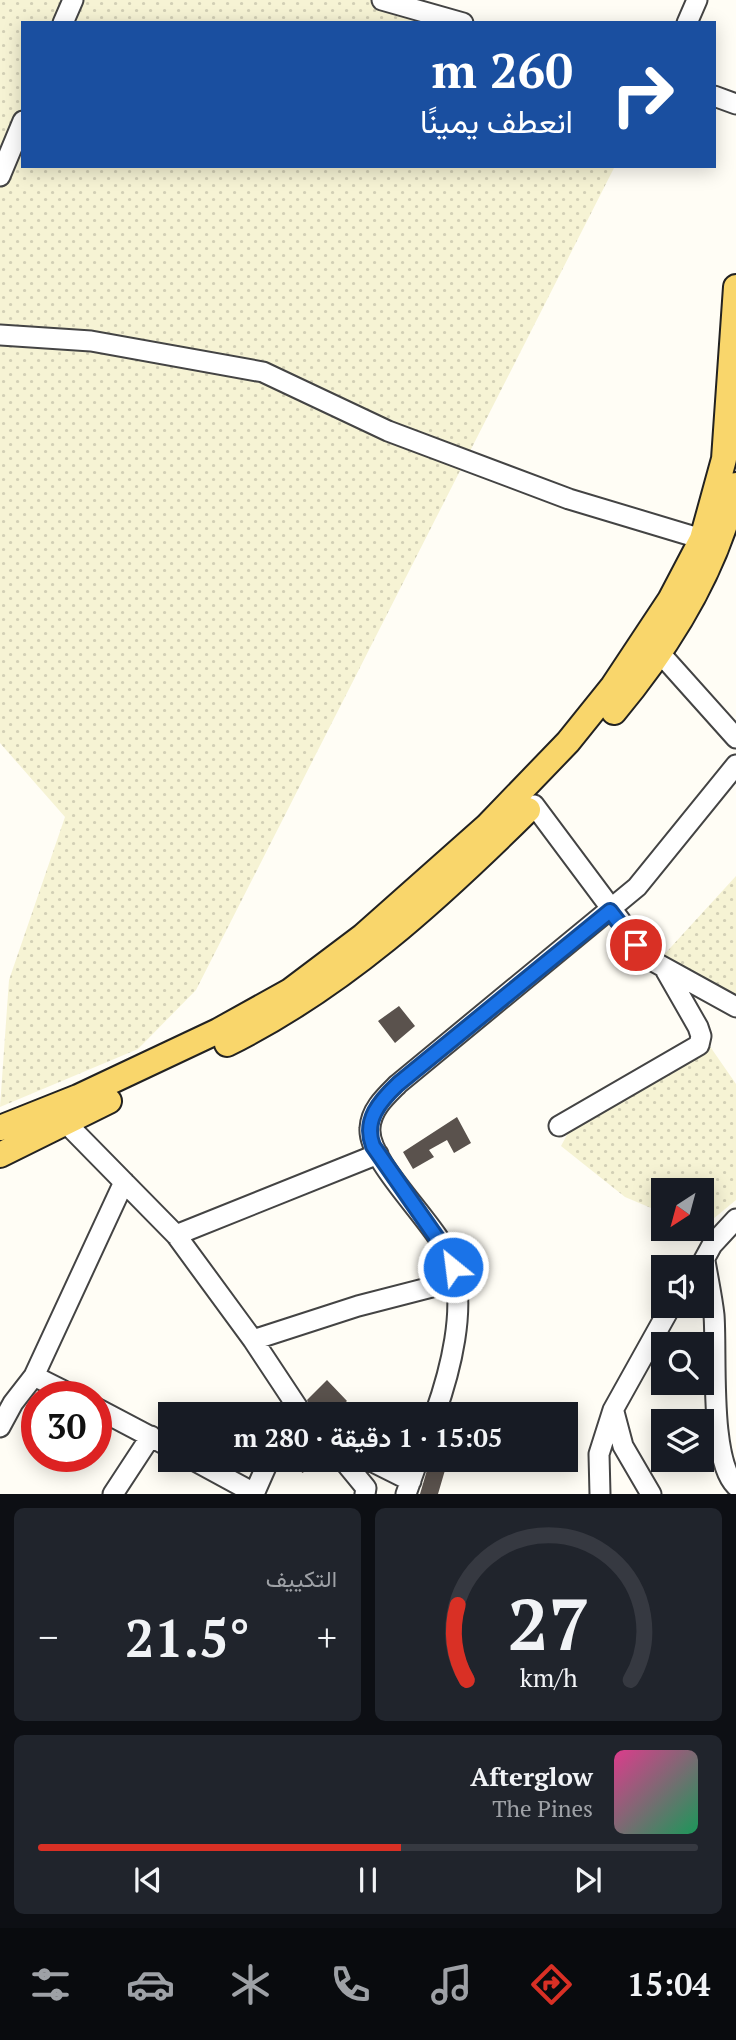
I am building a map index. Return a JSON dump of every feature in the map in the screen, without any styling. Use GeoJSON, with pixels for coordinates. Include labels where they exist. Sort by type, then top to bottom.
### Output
{"type":"FeatureCollection","features":[{"type":"Feature","properties":{"kind":"main road"},"geometry":{"type":"LineString","coordinates":[[0,1128],[78,1097],[218,1031],[289,991],[363,936],[509,806],[568,742],[613,686],[670,600],[719,544],[736,287]]}},
{"type":"Feature","properties":{"kind":"main road"},"geometry":{"type":"LineString","coordinates":[[0,1155],[268,1024],[308,1000],[387,940],[534,805],[618,707],[659,652],[699,587],[719,544],[736,485]]}},
{"type":"Feature","properties":{"kind":"street"},"geometry":{"type":"LineString","coordinates":[[64,21],[73,0]]}},
{"type":"Feature","properties":{"kind":"street"},"geometry":{"type":"LineString","coordinates":[[382,0],[456,21]]}},
{"type":"Feature","properties":{"kind":"street"},"geometry":{"type":"LineString","coordinates":[[688,21],[698,0]]}},
{"type":"Feature","properties":{"kind":"street"},"geometry":{"type":"LineString","coordinates":[[716,97],[736,104]]}},
{"type":"Feature","properties":{"kind":"street"},"geometry":{"type":"LineString","coordinates":[[0,176],[21,126]]}},
{"type":"Feature","properties":{"kind":"street"},"geometry":{"type":"LineString","coordinates":[[0,335],[91,341],[263,372],[409,439],[607,512],[719,544]]}},
{"type":"Feature","properties":{"kind":"street"},"geometry":{"type":"LineString","coordinates":[[659,652],[736,738]]}},
{"type":"Feature","properties":{"kind":"street"},"geometry":{"type":"LineString","coordinates":[[439,1402],[451,1369],[455,1339],[455,1281],[446,1251],[378,1154],[370,1129],[375,1112],[386,1096],[610,911],[650,874],[736,765]]}},
{"type":"Feature","properties":{"kind":"street"},"geometry":{"type":"LineString","coordinates":[[534,805],[610,911],[649,959],[666,971],[736,1007]]}},
{"type":"Feature","properties":{"kind":"street"},"geometry":{"type":"LineString","coordinates":[[559,1126],[699,1045],[701,1036],[698,1027],[666,971]]}},
{"type":"Feature","properties":{"kind":"street"},"geometry":{"type":"LineString","coordinates":[[65,1122],[176,1235],[253,1340],[290,1402]]}},
{"type":"Feature","properties":{"kind":"street"},"geometry":{"type":"LineString","coordinates":[[176,1235],[378,1154]]}},
{"type":"Feature","properties":{"kind":"street"},"geometry":{"type":"LineString","coordinates":[[0,1427],[13,1403],[34,1376],[124,1182]]}},
{"type":"Feature","properties":{"kind":"street"},"geometry":{"type":"LineString","coordinates":[[707,1255],[712,1245],[736,1219]]}},
{"type":"Feature","properties":{"kind":"street"},"geometry":{"type":"LineString","coordinates":[[253,1340],[358,1306],[455,1281]]}},
{"type":"Feature","properties":{"kind":"street"},"geometry":{"type":"LineString","coordinates":[[600,1494],[599,1454],[613,1410],[664,1318]]}},
{"type":"Feature","properties":{"kind":"street"},"geometry":{"type":"LineString","coordinates":[[713,1318],[717,1429],[728,1479],[736,1486]]}},
{"type":"Feature","properties":{"kind":"street"},"geometry":{"type":"LineString","coordinates":[[34,1376],[44,1381]]}},
{"type":"Feature","properties":{"kind":"street"},"geometry":{"type":"LineString","coordinates":[[613,1410],[623,1446],[651,1494]]}},
{"type":"Feature","properties":{"kind":"street"},"geometry":{"type":"LineString","coordinates":[[112,1416],[158,1440]]}},
{"type":"Feature","properties":{"kind":"street"},"geometry":{"type":"LineString","coordinates":[[717,1429],[736,1443]]}},
{"type":"Feature","properties":{"kind":"street"},"geometry":{"type":"LineString","coordinates":[[113,1494],[151,1436]]}},
{"type":"Feature","properties":{"kind":"street"},"geometry":{"type":"LineString","coordinates":[[215,1472],[254,1494],[264,1472]]}},
{"type":"Feature","properties":{"kind":"street"},"geometry":{"type":"LineString","coordinates":[[353,1472],[366,1488],[365,1494]]}},
{"type":"Feature","properties":{"kind":"street"},"geometry":{"type":"LineString","coordinates":[[386,1472],[409,1488]]}},
{"type":"Feature","properties":{"kind":"shaded area"},"geometry":{"type":"Polygon","coordinates":[[[0,0],[408,0],[449,21],[21,21],[21,168],[614,168],[196,990],[138,1049],[0,1107],[9,980],[65,817],[0,743],[0,0]]]}},
{"type":"Feature","properties":{"kind":"shaded area"},"geometry":{"type":"Polygon","coordinates":[[[736,876],[736,1002],[661,958],[736,876]]]}},
{"type":"Feature","properties":{"kind":"shaded area"},"geometry":{"type":"Polygon","coordinates":[[[709,1045],[736,1084],[736,1200],[714,1218],[714,1178],[651,1178],[651,1208],[625,1197],[561,1146],[568,1133],[585,1119],[709,1045]]]}},
{"type":"Feature","properties":{"kind":"building"},"geometry":{"type":"Polygon","coordinates":[[[399,1006],[415,1026],[395,1043],[378,1021],[399,1006]]]}},
{"type":"Feature","properties":{"kind":"building"},"geometry":{"type":"Polygon","coordinates":[[[457,1117],[471,1143],[454,1153],[447,1140],[429,1150],[434,1157],[413,1169],[403,1152],[457,1117]]]}},
{"type":"Feature","properties":{"kind":"building"},"geometry":{"type":"Polygon","coordinates":[[[327,1380],[347,1401],[308,1402],[327,1380]]]}},
{"type":"Feature","properties":{"kind":"building"},"geometry":{"type":"Polygon","coordinates":[[[426,1472],[444,1472],[438,1494],[420,1494],[426,1472]]]}},
{"type":"Feature","properties":{"kind":"route"},"geometry":{"type":"LineString","coordinates":[[453,1267],[425,1219],[373,1146],[370,1139],[371,1119],[378,1105],[398,1084],[610,911],[636,945]]}}]}
